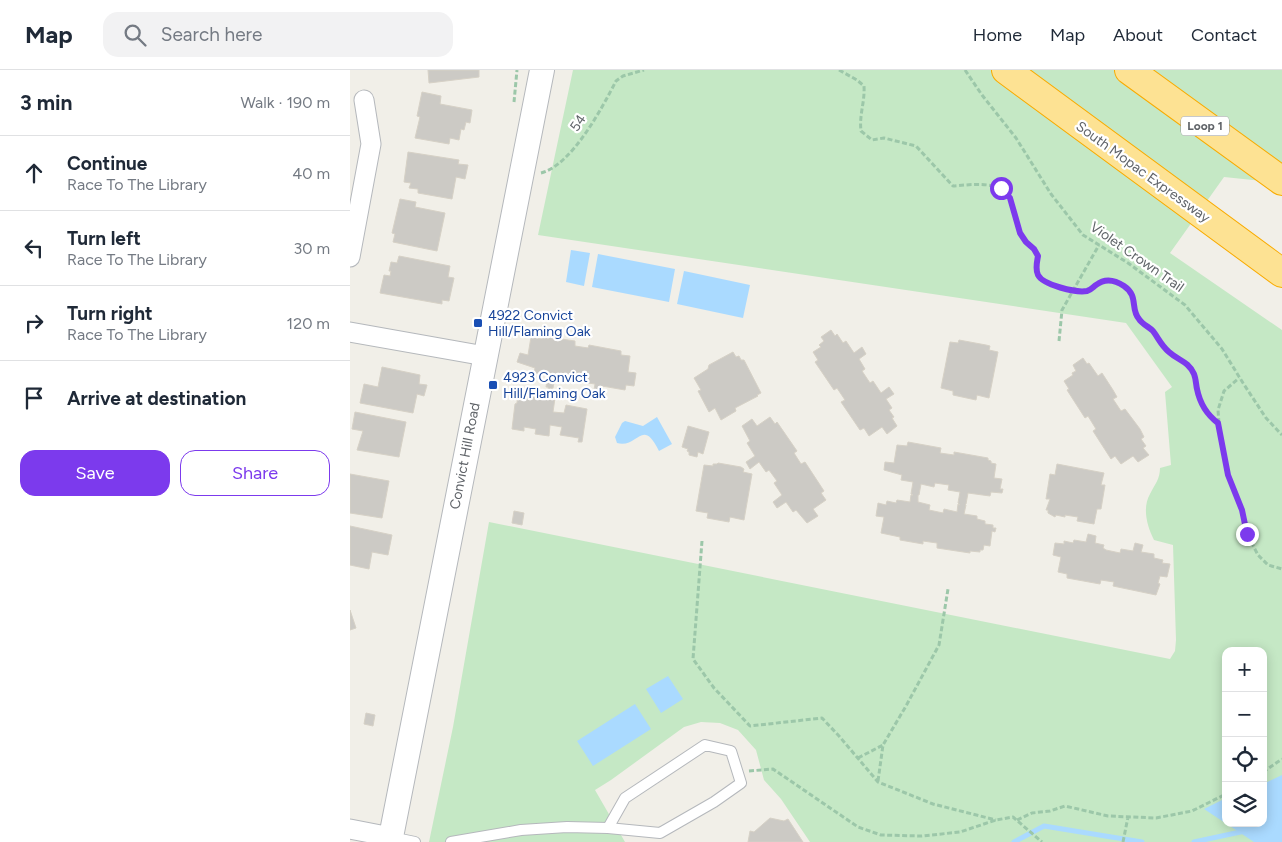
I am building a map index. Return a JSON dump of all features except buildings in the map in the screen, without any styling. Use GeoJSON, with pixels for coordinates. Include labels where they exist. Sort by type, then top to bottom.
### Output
{"type":"FeatureCollection","features":[{"type":"Feature","properties":{"kind":"highway","name":"South Mopac Expressway"},"geometry":{"type":"LineString","coordinates":[[1006,70],[1282,273]]}},
{"type":"Feature","properties":{"kind":"highway","name":"Loop 1"},"geometry":{"type":"LineString","coordinates":[[1129,70],[1282,181]]}},
{"type":"Feature","properties":{"kind":"street","name":"Convict Hill Road"},"geometry":{"type":"LineString","coordinates":[[390,840],[542,70]]}},
{"type":"Feature","properties":{"kind":"street"},"geometry":{"type":"LineString","coordinates":[[350,257],[371,144],[364,100]]}},
{"type":"Feature","properties":{"kind":"street"},"geometry":{"type":"LineString","coordinates":[[350,332],[485,356]]}},
{"type":"Feature","properties":{"kind":"street"},"geometry":{"type":"LineString","coordinates":[[350,829],[390,840]]}},
{"type":"Feature","properties":{"kind":"lane"},"geometry":{"type":"LineString","coordinates":[[451,842],[521,830],[567,826],[608,828],[662,837],[741,783],[732,751],[705,745],[625,798],[608,828]]}},
{"type":"Feature","properties":{"kind":"lane"},"geometry":{"type":"LineString","coordinates":[[390,840],[415,842]]}},
{"type":"Feature","properties":{"kind":"path","name":"54"},"geometry":{"type":"LineString","coordinates":[[521,176],[535,175],[558,166],[591,126],[616,81],[623,76],[644,70]]}},
{"type":"Feature","properties":{"kind":"path"},"geometry":{"type":"LineString","coordinates":[[840,70],[864,86],[859,120],[861,131],[872,140],[884,138],[916,146],[953,186],[990,185],[1001,188],[1010,198],[1020,233],[1038,256],[1036,267],[1038,276],[1045,282],[1073,290],[1089,291],[1099,283],[1111,280],[1127,288],[1134,296],[1136,314],[1139,320],[1154,332],[1161,344],[1172,354],[1186,362],[1194,375],[1199,399],[1204,410],[1218,423]]}},
{"type":"Feature","properties":{"kind":"path","name":"Violet Crown Trail"},"geometry":{"type":"LineString","coordinates":[[965,70],[1016,138],[1051,194],[1083,235],[1128,263],[1185,305],[1222,349],[1266,418],[1282,435]]}},
{"type":"Feature","properties":{"kind":"path"},"geometry":{"type":"LineString","coordinates":[[1059,341],[1062,310],[1099,245]]}},
{"type":"Feature","properties":{"kind":"path"},"geometry":{"type":"LineString","coordinates":[[1240,378],[1224,391],[1218,410],[1218,423],[1228,475],[1242,510],[1247,534],[1258,555],[1268,565],[1282,569]]}},
{"type":"Feature","properties":{"kind":"path"},"geometry":{"type":"LineString","coordinates":[[702,541],[693,659],[714,688],[750,726],[822,718],[878,782],[933,804],[996,820]]}},
{"type":"Feature","properties":{"kind":"path"},"geometry":{"type":"LineString","coordinates":[[878,782],[883,744],[939,645],[948,589]]}},
{"type":"Feature","properties":{"kind":"path"},"geometry":{"type":"LineString","coordinates":[[858,758],[883,744]]}},
{"type":"Feature","properties":{"kind":"path"},"geometry":{"type":"LineString","coordinates":[[1267,769],[1282,759]]}},
{"type":"Feature","properties":{"kind":"path"},"geometry":{"type":"LineString","coordinates":[[738,772],[773,769],[858,826],[882,835],[922,836],[960,832],[996,820],[1013,817],[1042,842]]}},
{"type":"Feature","properties":{"kind":"path"},"geometry":{"type":"LineString","coordinates":[[1017,820],[1032,813],[1050,811],[1065,806],[1108,816],[1156,818],[1192,811],[1222,796]]}},
{"type":"Feature","properties":{"kind":"path"},"geometry":{"type":"LineString","coordinates":[[1123,842],[1128,816]]}},
{"type":"Feature","properties":{"kind":"green space"},"geometry":{"type":"Polygon","coordinates":[[[573,70],[1282,70],[1282,183],[1224,177],[1170,253],[1282,330],[1282,842],[810,842],[781,799],[764,780],[756,750],[738,730],[720,723],[701,722],[684,727],[595,790],[625,842],[429,842],[453,727],[489,522],[1170,659],[1175,651],[1176,640],[1173,545],[1154,540],[1149,529],[1146,505],[1158,478],[1160,468],[1171,465],[1165,392],[1172,387],[1126,323],[538,235],[573,70]]]}},
{"type":"Feature","properties":{"kind":"water"},"geometry":{"type":"Polygon","coordinates":[[[571,250],[590,253],[584,286],[566,282],[571,250]]]}},
{"type":"Feature","properties":{"kind":"water"},"geometry":{"type":"Polygon","coordinates":[[[598,254],[675,269],[669,302],[592,287],[598,254]]]}},
{"type":"Feature","properties":{"kind":"water"},"geometry":{"type":"Polygon","coordinates":[[[684,271],[750,285],[743,318],[677,304],[684,271]]]}},
{"type":"Feature","properties":{"kind":"water"},"geometry":{"type":"Polygon","coordinates":[[[657,417],[672,444],[659,451],[653,441],[644,435],[624,444],[617,443],[615,437],[625,421],[643,426],[657,417]]]}},
{"type":"Feature","properties":{"kind":"water"},"geometry":{"type":"Polygon","coordinates":[[[668,676],[683,699],[661,713],[646,689],[668,676]]]}},
{"type":"Feature","properties":{"kind":"water"},"geometry":{"type":"Polygon","coordinates":[[[635,704],[651,729],[593,766],[577,741],[635,704]]]}},
{"type":"Feature","properties":{"kind":"water"},"geometry":{"type":"Polygon","coordinates":[[[1282,775],[1282,842],[1254,842],[1231,827],[1267,827],[1267,782],[1282,775]]]}},
{"type":"Feature","properties":{"kind":"water"},"geometry":{"type":"Polygon","coordinates":[[[1222,800],[1222,821],[1204,809],[1222,800]]]}},
{"type":"Feature","properties":{"kind":"waterway"},"geometry":{"type":"LineString","coordinates":[[1014,842],[1044,826],[1142,842]]}},
{"type":"Feature","properties":{"kind":"waterway"},"geometry":{"type":"LineString","coordinates":[[1194,842],[1245,831]]}},
{"type":"Feature","properties":{"kind":"place","name":"4922 Convict Hill/Flaming Oak"},"geometry":{"type":"Point","coordinates":[478,323]}},
{"type":"Feature","properties":{"kind":"place","name":"4923 Convict Hill/Flaming Oak"},"geometry":{"type":"Point","coordinates":[493,385]}},
{"type":"Feature","properties":{"kind":"route"},"geometry":{"type":"LineString","coordinates":[[1001,188],[1010,198],[1020,233],[1038,256],[1036,267],[1038,276],[1045,282],[1080,291],[1089,291],[1099,283],[1111,280],[1116,281],[1127,288],[1134,296],[1136,314],[1139,320],[1154,332],[1161,344],[1172,354],[1186,362],[1194,375],[1199,399],[1204,410],[1218,423],[1228,475],[1242,510],[1247,534]]}}]}
